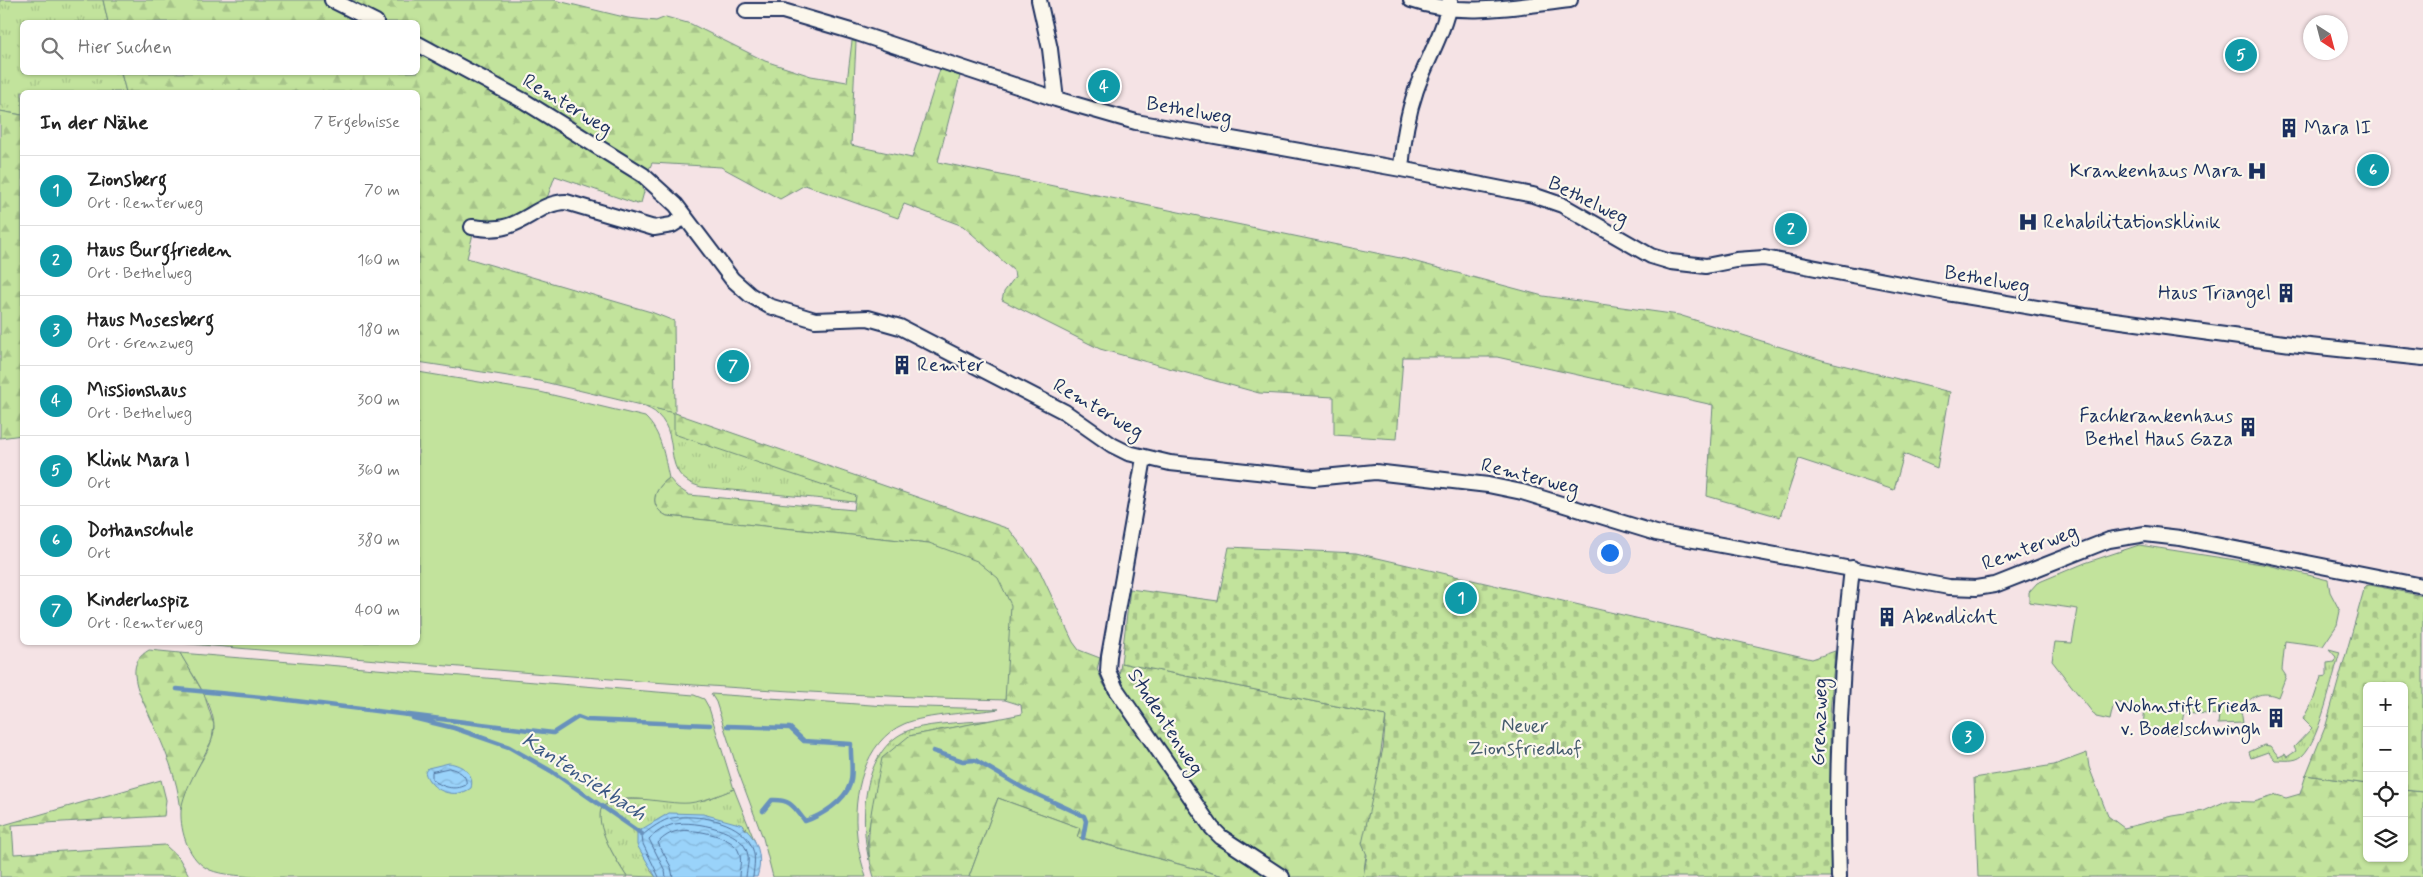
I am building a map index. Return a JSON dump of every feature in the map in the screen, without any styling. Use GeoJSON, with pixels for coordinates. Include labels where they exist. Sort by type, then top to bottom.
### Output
{"type":"FeatureCollection","features":[{"type":"Feature","properties":{"kind":"street"},"geometry":{"type":"LineString","coordinates":[[332,0],[372,20]]}},
{"type":"Feature","properties":{"kind":"street"},"geometry":{"type":"LineString","coordinates":[[1039,0],[1050,49],[1056,99]]}},
{"type":"Feature","properties":{"kind":"street"},"geometry":{"type":"LineString","coordinates":[[1411,0],[1429,6],[1449,5],[1493,9],[1570,0]]}},
{"type":"Feature","properties":{"kind":"street"},"geometry":{"type":"LineString","coordinates":[[1401,169],[1404,141],[1412,101],[1441,35],[1449,5]]}},
{"type":"Feature","properties":{"kind":"street","name":"Bethelweg"},"geometry":{"type":"LineString","coordinates":[[746,10],[783,11],[854,32],[1056,99],[1136,122],[1401,169],[1551,200],[1651,256],[1671,262],[1706,266],[1736,260],[1764,258],[1947,293],[2085,316],[2282,343],[2423,358]]}},
{"type":"Feature","properties":{"kind":"street","name":"Remterweg"},"geometry":{"type":"LineString","coordinates":[[420,45],[524,101],[616,157],[658,187],[685,217],[732,279],[750,295],[769,306],[815,320],[868,318],[900,326],[1065,412],[1112,445],[1144,458],[1179,464],[1314,478],[1375,472],[1488,485],[1522,492],[1656,533],[1949,587],[1976,588],[2018,577],[2109,540],[2145,534],[2215,545],[2423,586]]}},
{"type":"Feature","properties":{"kind":"street"},"geometry":{"type":"LineString","coordinates":[[472,227],[498,229],[510,226],[556,202],[566,202],[654,228],[672,225],[685,217]]}},
{"type":"Feature","properties":{"kind":"street","name":"Studentenweg"},"geometry":{"type":"LineString","coordinates":[[1144,458],[1108,656],[1108,670],[1116,688],[1212,828],[1222,837],[1282,877]]}},
{"type":"Feature","properties":{"kind":"street","name":"Grenzweg"},"geometry":{"type":"LineString","coordinates":[[1839,877],[1840,699],[1843,644],[1852,568]]}},
{"type":"Feature","properties":{"kind":"green space"},"geometry":{"type":"Polygon","coordinates":[[[0,0],[103,0],[108,20],[20,20],[20,75],[122,75],[125,90],[20,90],[20,115],[0,111],[0,0]]]}},
{"type":"Feature","properties":{"kind":"green space"},"geometry":{"type":"Polygon","coordinates":[[[103,0],[554,0],[628,18],[656,21],[666,17],[691,24],[765,61],[811,76],[847,82],[852,41],[856,42],[851,145],[912,158],[940,69],[960,76],[938,162],[1405,259],[1543,296],[1679,315],[1822,360],[1950,392],[1937,468],[1904,454],[1894,490],[1799,459],[1780,517],[1707,496],[1713,405],[1497,357],[1403,357],[1397,439],[1334,435],[1334,397],[1259,393],[1100,349],[1002,300],[1004,292],[1015,277],[1014,271],[963,226],[904,204],[898,218],[805,185],[780,199],[721,167],[652,163],[642,184],[644,192],[641,203],[637,204],[555,176],[546,201],[521,214],[504,220],[476,222],[467,258],[651,312],[674,321],[675,413],[1009,529],[1038,567],[1073,642],[1079,650],[1100,658],[1097,669],[1104,685],[1206,831],[1218,844],[1270,877],[1227,877],[1077,837],[1080,828],[998,798],[969,877],[874,877],[870,862],[869,832],[882,758],[909,736],[1022,714],[1021,705],[1005,700],[1005,696],[929,543],[667,516],[657,507],[655,497],[660,487],[669,478],[677,487],[689,495],[854,510],[856,496],[674,434],[674,413],[540,381],[420,362],[420,90],[125,90],[122,75],[420,75],[420,20],[108,20],[103,0]]]}},
{"type":"Feature","properties":{"kind":"green space"},"geometry":{"type":"Polygon","coordinates":[[[0,111],[20,115],[20,435],[0,438],[0,111]]]}},
{"type":"Feature","properties":{"kind":"green space"},"geometry":{"type":"Polygon","coordinates":[[[420,372],[540,392],[645,417],[651,423],[659,438],[666,461],[669,478],[657,492],[655,502],[661,512],[667,516],[929,543],[977,561],[998,578],[1011,605],[1005,700],[694,685],[202,645],[420,645],[420,372]]]}},
{"type":"Feature","properties":{"kind":"green space"},"geometry":{"type":"Polygon","coordinates":[[[641,405],[675,413],[856,496],[855,502],[701,487],[688,481],[680,474],[675,465],[665,424],[658,415],[641,405]]]}},
{"type":"Feature","properties":{"kind":"green space"},"geometry":{"type":"Polygon","coordinates":[[[2139,545],[2268,565],[2328,580],[2330,592],[2340,611],[2337,625],[2323,646],[2285,641],[2282,670],[2286,676],[2278,697],[2262,694],[2252,698],[2241,710],[2243,723],[2218,724],[2219,715],[2184,712],[2180,734],[2142,733],[2145,708],[2114,702],[2110,720],[2096,717],[2052,661],[2055,642],[2072,643],[2078,609],[2029,602],[2029,592],[2037,583],[2085,563],[2139,545]]]}},
{"type":"Feature","properties":{"kind":"green space","name":"Neuer Zionsfriedhof"},"geometry":{"type":"Polygon","coordinates":[[[1229,547],[1356,553],[1812,659],[1835,651],[1830,714],[1831,877],[1363,877],[1367,855],[1362,844],[1383,748],[1386,716],[1121,663],[1130,589],[1218,601],[1229,547]]]}},
{"type":"Feature","properties":{"kind":"green space"},"geometry":{"type":"Polygon","coordinates":[[[2370,585],[2423,596],[2423,792],[2408,790],[2408,682],[2363,682],[2363,783],[2306,775],[2326,725],[2365,586],[2370,585]]]}},
{"type":"Feature","properties":{"kind":"green space"},"geometry":{"type":"Polygon","coordinates":[[[2329,649],[2340,652],[2320,722],[2309,748],[2302,756],[2293,760],[2275,760],[2268,752],[2251,758],[2249,752],[2264,745],[2270,746],[2279,757],[2285,754],[2287,757],[2296,751],[2294,747],[2312,728],[2303,719],[2314,698],[2321,677],[2327,676],[2327,663],[2334,662],[2336,657],[2329,649]]]}},
{"type":"Feature","properties":{"kind":"green space"},"geometry":{"type":"Polygon","coordinates":[[[149,650],[180,653],[204,694],[214,725],[212,740],[193,777],[181,810],[177,786],[170,763],[141,697],[136,681],[136,663],[149,650]]]}},
{"type":"Feature","properties":{"kind":"green space"},"geometry":{"type":"Polygon","coordinates":[[[180,653],[694,695],[704,699],[709,708],[734,789],[689,803],[621,799],[602,807],[600,814],[603,833],[612,853],[627,877],[251,877],[220,873],[210,870],[196,860],[187,845],[182,828],[181,811],[184,797],[210,745],[214,726],[213,717],[206,698],[180,653]]]}},
{"type":"Feature","properties":{"kind":"green space"},"geometry":{"type":"Polygon","coordinates":[[[1121,663],[1386,716],[1363,877],[1291,877],[1227,832],[1216,822],[1118,681],[1121,663]]]}},
{"type":"Feature","properties":{"kind":"green space"},"geometry":{"type":"Polygon","coordinates":[[[711,694],[886,706],[999,709],[937,716],[913,721],[890,732],[879,743],[870,756],[864,771],[859,787],[857,804],[858,841],[860,857],[866,877],[773,877],[763,838],[738,771],[716,702],[711,694]]]}},
{"type":"Feature","properties":{"kind":"green space"},"geometry":{"type":"Polygon","coordinates":[[[993,720],[909,736],[872,812],[867,837],[869,860],[864,824],[865,804],[868,784],[874,766],[883,750],[896,737],[913,729],[941,724],[993,720]]]}},
{"type":"Feature","properties":{"kind":"green space"},"geometry":{"type":"Polygon","coordinates":[[[2087,753],[2089,767],[2108,816],[2124,828],[2173,816],[2204,811],[2226,801],[2254,802],[2277,795],[2286,798],[2300,794],[2306,775],[2363,783],[2363,862],[2408,862],[2408,790],[2423,792],[2423,877],[1978,877],[1974,778],[2054,765],[2087,753]]]}},
{"type":"Feature","properties":{"kind":"green space"},"geometry":{"type":"Polygon","coordinates":[[[161,780],[166,800],[164,816],[12,825],[14,854],[165,845],[179,858],[190,877],[0,877],[0,826],[161,780]]]}},
{"type":"Feature","properties":{"kind":"green space"},"geometry":{"type":"Polygon","coordinates":[[[734,789],[755,842],[743,825],[738,824],[650,870],[656,877],[626,876],[603,833],[600,823],[602,807],[615,799],[705,800],[734,789]]]}},
{"type":"Feature","properties":{"kind":"green space"},"geometry":{"type":"Polygon","coordinates":[[[998,798],[1080,828],[1077,837],[1227,877],[969,877],[998,798]]]}},
{"type":"Feature","properties":{"kind":"water"},"geometry":{"type":"Polygon","coordinates":[[[449,763],[463,768],[469,774],[472,783],[471,788],[465,792],[451,793],[444,792],[432,784],[425,772],[428,768],[449,763]]]}},
{"type":"Feature","properties":{"kind":"water"},"geometry":{"type":"Polygon","coordinates":[[[669,813],[703,814],[743,825],[758,849],[760,860],[757,877],[656,877],[637,845],[637,832],[669,813]]]}},
{"type":"Feature","properties":{"kind":"waterway","name":"Kantensiekbach"},"geometry":{"type":"LineString","coordinates":[[177,689],[272,698],[553,733],[578,717],[586,720],[710,725]]}},
{"type":"Feature","properties":{"kind":"waterway","name":"Kantensiekbach"},"geometry":{"type":"LineString","coordinates":[[413,718],[454,728],[509,747],[551,771],[642,834]]}},
{"type":"Feature","properties":{"kind":"waterway","name":"Kantensiekbach"},"geometry":{"type":"LineString","coordinates":[[727,726],[790,728],[804,741],[851,744],[852,775],[850,784],[843,796],[832,807],[818,816],[805,821],[792,805],[784,801],[772,800],[763,811]]}},
{"type":"Feature","properties":{"kind":"waterway","name":"Kantensiekbach"},"geometry":{"type":"LineString","coordinates":[[933,751],[963,761],[975,760],[1023,788],[1084,816],[1086,821],[1083,838]]}},
{"type":"Feature","properties":{"kind":"place","name":"Klink Mara I"},"geometry":{"type":"Point","coordinates":[2241,55]}},
{"type":"Feature","properties":{"kind":"place","name":"Missionshaus"},"geometry":{"type":"Point","coordinates":[1104,86]}},
{"type":"Feature","properties":{"kind":"place","name":"Mara II"},"geometry":{"type":"Point","coordinates":[2289,128]}},
{"type":"Feature","properties":{"kind":"place","name":"Dothanschule"},"geometry":{"type":"Point","coordinates":[2373,170]}},
{"type":"Feature","properties":{"kind":"place","name":"Krankenhaus Mara"},"geometry":{"type":"Point","coordinates":[2257,171]}},
{"type":"Feature","properties":{"kind":"place","name":"Rehabilitationsklinik"},"geometry":{"type":"Point","coordinates":[2028,222]}},
{"type":"Feature","properties":{"kind":"place","name":"Haus Burgfrieden"},"geometry":{"type":"Point","coordinates":[1791,229]}},
{"type":"Feature","properties":{"kind":"place","name":"Haus Triangel"},"geometry":{"type":"Point","coordinates":[2286,293]}},
{"type":"Feature","properties":{"kind":"place","name":"Remter"},"geometry":{"type":"Point","coordinates":[902,365]}},
{"type":"Feature","properties":{"kind":"place","name":"Kinderhospiz"},"geometry":{"type":"Point","coordinates":[733,366]}},
{"type":"Feature","properties":{"kind":"place","name":"Fachkrankenhaus Bethel Haus Gaza"},"geometry":{"type":"Point","coordinates":[2248,427]}},
{"type":"Feature","properties":{"kind":"place","name":"Zionsberg"},"geometry":{"type":"Point","coordinates":[1461,598]}},
{"type":"Feature","properties":{"kind":"place","name":"Abendlicht"},"geometry":{"type":"Point","coordinates":[1887,617]}},
{"type":"Feature","properties":{"kind":"place","name":"Wohnstift Frieda v. Bodelschwingh"},"geometry":{"type":"Point","coordinates":[2276,718]}},
{"type":"Feature","properties":{"kind":"place","name":"Haus Mosesberg"},"geometry":{"type":"Point","coordinates":[1968,737]}}]}
